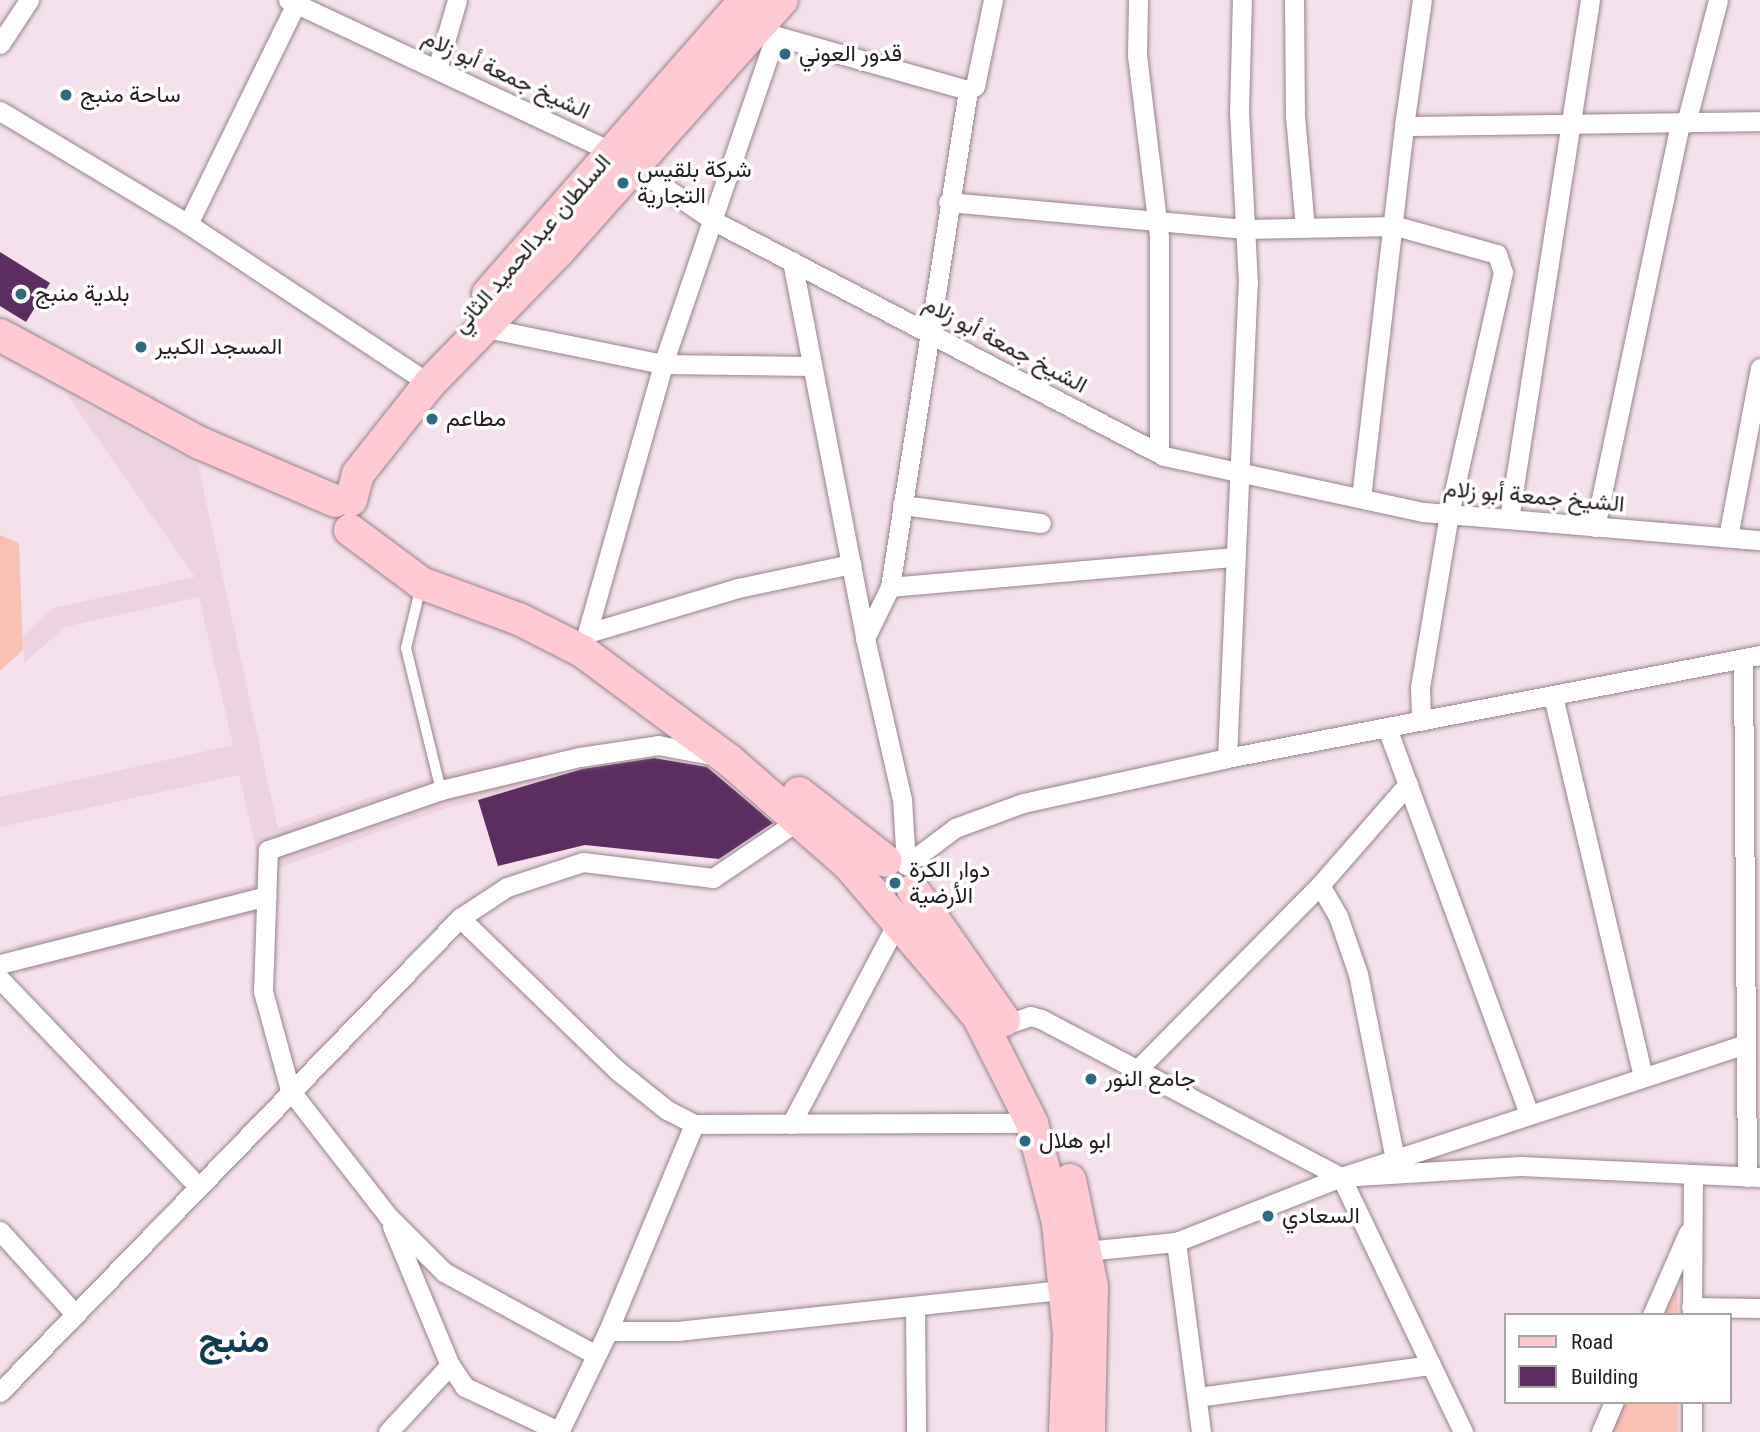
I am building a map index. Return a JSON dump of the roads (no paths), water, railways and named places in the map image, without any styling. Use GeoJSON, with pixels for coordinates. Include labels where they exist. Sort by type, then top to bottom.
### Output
{"type":"FeatureCollection","features":[{"type":"Feature","properties":{"kind":"main road","name":"السلطان عبدالحميد الثاني"},"geometry":{"type":"LineString","coordinates":[[344,510],[348,467],[416,375],[623,159],[782,0]]}},
{"type":"Feature","properties":{"kind":"main road"},"geometry":{"type":"LineString","coordinates":[[344,510],[358,474],[481,327],[558,252],[623,159]]}},
{"type":"Feature","properties":{"kind":"main road"},"geometry":{"type":"LineString","coordinates":[[0,335],[200,443],[344,510],[430,564],[552,612],[800,819],[877,895],[978,1016],[1032,1123],[1058,1223],[1067,1289],[1065,1432]]}},
{"type":"Feature","properties":{"kind":"main road"},"geometry":{"type":"LineString","coordinates":[[0,357],[198,465],[344,510],[421,583],[585,642],[902,872],[1007,1024],[1052,1121],[1086,1251],[1092,1286],[1089,1432]]}},
{"type":"Feature","properties":{"kind":"main road"},"geometry":{"type":"LineString","coordinates":[[877,895],[896,902],[902,872]]}},
{"type":"Feature","properties":{"kind":"street"},"geometry":{"type":"LineString","coordinates":[[0,44],[29,0]]}},
{"type":"Feature","properties":{"kind":"street"},"geometry":{"type":"LineString","coordinates":[[437,69],[457,0]]}},
{"type":"Feature","properties":{"kind":"street"},"geometry":{"type":"LineString","coordinates":[[585,642],[663,364],[714,220],[759,22],[968,90],[975,86],[993,0]]}},
{"type":"Feature","properties":{"kind":"street"},"geometry":{"type":"LineString","coordinates":[[1138,0],[1137,55],[1157,223],[1159,453]]}},
{"type":"Feature","properties":{"kind":"street"},"geometry":{"type":"LineString","coordinates":[[1227,758],[1236,472],[1248,283],[1239,112],[1242,0]]}},
{"type":"Feature","properties":{"kind":"street"},"geometry":{"type":"LineString","coordinates":[[1294,0],[1295,116],[1305,228]]}},
{"type":"Feature","properties":{"kind":"street"},"geometry":{"type":"LineString","coordinates":[[1361,498],[1396,226],[1404,126],[1422,0]]}},
{"type":"Feature","properties":{"kind":"street"},"geometry":{"type":"LineString","coordinates":[[1509,519],[1573,123],[1590,0]]}},
{"type":"Feature","properties":{"kind":"street"},"geometry":{"type":"LineString","coordinates":[[1595,527],[1683,123],[1717,0]]}},
{"type":"Feature","properties":{"kind":"street"},"geometry":{"type":"LineString","coordinates":[[188,224],[292,2]]}},
{"type":"Feature","properties":{"kind":"street","name":"الشيخ جمعة أبو زلام"},"geometry":{"type":"LineString","coordinates":[[292,2],[623,159],[714,220],[1159,453],[1236,472],[1449,514],[1760,540]]}},
{"type":"Feature","properties":{"kind":"street"},"geometry":{"type":"LineString","coordinates":[[865,638],[890,587],[948,202],[968,90]]}},
{"type":"Feature","properties":{"kind":"street"},"geometry":{"type":"LineString","coordinates":[[1,113],[188,224],[416,375]]}},
{"type":"Feature","properties":{"kind":"street"},"geometry":{"type":"LineString","coordinates":[[1404,126],[1760,121]]}},
{"type":"Feature","properties":{"kind":"street"},"geometry":{"type":"LineString","coordinates":[[948,202],[1245,229],[1396,226],[1497,254],[1503,261],[1449,514],[1420,687],[1421,721]]}},
{"type":"Feature","properties":{"kind":"street"},"geometry":{"type":"LineString","coordinates":[[792,261],[865,638],[902,799],[902,872]]}},
{"type":"Feature","properties":{"kind":"street"},"geometry":{"type":"LineString","coordinates":[[481,327],[663,364],[812,366]]}},
{"type":"Feature","properties":{"kind":"street"},"geometry":{"type":"LineString","coordinates":[[1728,537],[1760,368]]}},
{"type":"Feature","properties":{"kind":"street"},"geometry":{"type":"LineString","coordinates":[[902,505],[1041,523]]}},
{"type":"Feature","properties":{"kind":"street"},"geometry":{"type":"LineString","coordinates":[[890,587],[1234,557]]}},
{"type":"Feature","properties":{"kind":"street"},"geometry":{"type":"LineString","coordinates":[[585,642],[738,588],[850,564]]}},
{"type":"Feature","properties":{"kind":"street"},"geometry":{"type":"LineString","coordinates":[[902,872],[955,828],[981,816],[1227,758],[1752,657],[1746,1044],[1753,1177],[1520,1166],[1340,1177],[1140,1068],[1036,1017],[1007,1024]]}},
{"type":"Feature","properties":{"kind":"street"},"geometry":{"type":"LineString","coordinates":[[1553,696],[1643,1076]]}},
{"type":"Feature","properties":{"kind":"street"},"geometry":{"type":"LineString","coordinates":[[1387,728],[1529,1114]]}},
{"type":"Feature","properties":{"kind":"street"},"geometry":{"type":"LineString","coordinates":[[596,1355],[444,1272],[387,1216],[290,1090],[263,991],[268,850],[441,790],[622,748],[688,749],[729,760]]}},
{"type":"Feature","properties":{"kind":"street"},"geometry":{"type":"LineString","coordinates":[[1140,1068],[1320,885],[1408,784]]}},
{"type":"Feature","properties":{"kind":"street"},"geometry":{"type":"LineString","coordinates":[[0,1392],[197,1185],[460,918],[507,887],[583,862],[713,878],[800,819]]}},
{"type":"Feature","properties":{"kind":"street"},"geometry":{"type":"LineString","coordinates":[[1320,885],[1338,916],[1358,974],[1395,1160]]}},
{"type":"Feature","properties":{"kind":"street"},"geometry":{"type":"LineString","coordinates":[[0,964],[266,896]]}},
{"type":"Feature","properties":{"kind":"street"},"geometry":{"type":"LineString","coordinates":[[460,918],[617,1070],[667,1110],[694,1124],[1032,1123]]}},
{"type":"Feature","properties":{"kind":"street"},"geometry":{"type":"LineString","coordinates":[[791,1124],[899,919]]}},
{"type":"Feature","properties":{"kind":"street"},"geometry":{"type":"LineString","coordinates":[[0,979],[197,1185]]}},
{"type":"Feature","properties":{"kind":"street"},"geometry":{"type":"LineString","coordinates":[[1086,1251],[1176,1242],[1340,1177],[1746,1044]]}},
{"type":"Feature","properties":{"kind":"street"},"geometry":{"type":"LineString","coordinates":[[387,1216],[450,1365],[465,1387],[559,1432],[608,1331],[694,1124]]}},
{"type":"Feature","properties":{"kind":"street"},"geometry":{"type":"LineString","coordinates":[[1693,1175],[1692,1311],[1760,1308]]}},
{"type":"Feature","properties":{"kind":"street"},"geometry":{"type":"LineString","coordinates":[[1340,1177],[1463,1432]]}},
{"type":"Feature","properties":{"kind":"street"},"geometry":{"type":"LineString","coordinates":[[1653,1313],[1691,1226]]}},
{"type":"Feature","properties":{"kind":"street"},"geometry":{"type":"LineString","coordinates":[[0,1231],[75,1314]]}},
{"type":"Feature","properties":{"kind":"street"},"geometry":{"type":"LineString","coordinates":[[1176,1242],[1201,1432]]}},
{"type":"Feature","properties":{"kind":"street"},"geometry":{"type":"LineString","coordinates":[[608,1331],[677,1331],[1067,1289]]}},
{"type":"Feature","properties":{"kind":"street"},"geometry":{"type":"LineString","coordinates":[[915,1307],[916,1432]]}},
{"type":"Feature","properties":{"kind":"street"},"geometry":{"type":"LineString","coordinates":[[388,1432],[450,1365]]}},
{"type":"Feature","properties":{"kind":"street"},"geometry":{"type":"LineString","coordinates":[[1196,1397],[1431,1365]]}},
{"type":"Feature","properties":{"kind":"street"},"geometry":{"type":"LineString","coordinates":[[1601,1432],[1613,1404]]}},
{"type":"Feature","properties":{"kind":"street"},"geometry":{"type":"LineString","coordinates":[[1692,1404],[1692,1432]]}},
{"type":"Feature","properties":{"kind":"lane"},"geometry":{"type":"LineString","coordinates":[[421,583],[406,648],[441,790]]}},
{"type":"Feature","properties":{"kind":"place","name":"قدور العوني"},"geometry":{"type":"Point","coordinates":[785,54]}},
{"type":"Feature","properties":{"kind":"place","name":"ساحة منبج"},"geometry":{"type":"Point","coordinates":[66,95]}},
{"type":"Feature","properties":{"kind":"place","name":"شركة بلقيس التجارية"},"geometry":{"type":"Point","coordinates":[623,183]}},
{"type":"Feature","properties":{"kind":"place","name":"بلدية منبج"},"geometry":{"type":"Point","coordinates":[21,294]}},
{"type":"Feature","properties":{"kind":"place","name":"المسجد الكبير"},"geometry":{"type":"Point","coordinates":[141,347]}},
{"type":"Feature","properties":{"kind":"place","name":"مطاعم"},"geometry":{"type":"Point","coordinates":[432,419]}},
{"type":"Feature","properties":{"kind":"place","name":"دوار الكرة الأرضية"},"geometry":{"type":"Point","coordinates":[895,883]}},
{"type":"Feature","properties":{"kind":"place","name":"جامع النور"},"geometry":{"type":"Point","coordinates":[1091,1079]}},
{"type":"Feature","properties":{"kind":"place","name":"ابو هلال"},"geometry":{"type":"Point","coordinates":[1025,1141]}},
{"type":"Feature","properties":{"kind":"place","name":"السعادي"},"geometry":{"type":"Point","coordinates":[1268,1216]}},
{"type":"Feature","properties":{"kind":"district","name":"منبج"},"geometry":{"type":"Point","coordinates":[234,1340]}}]}
